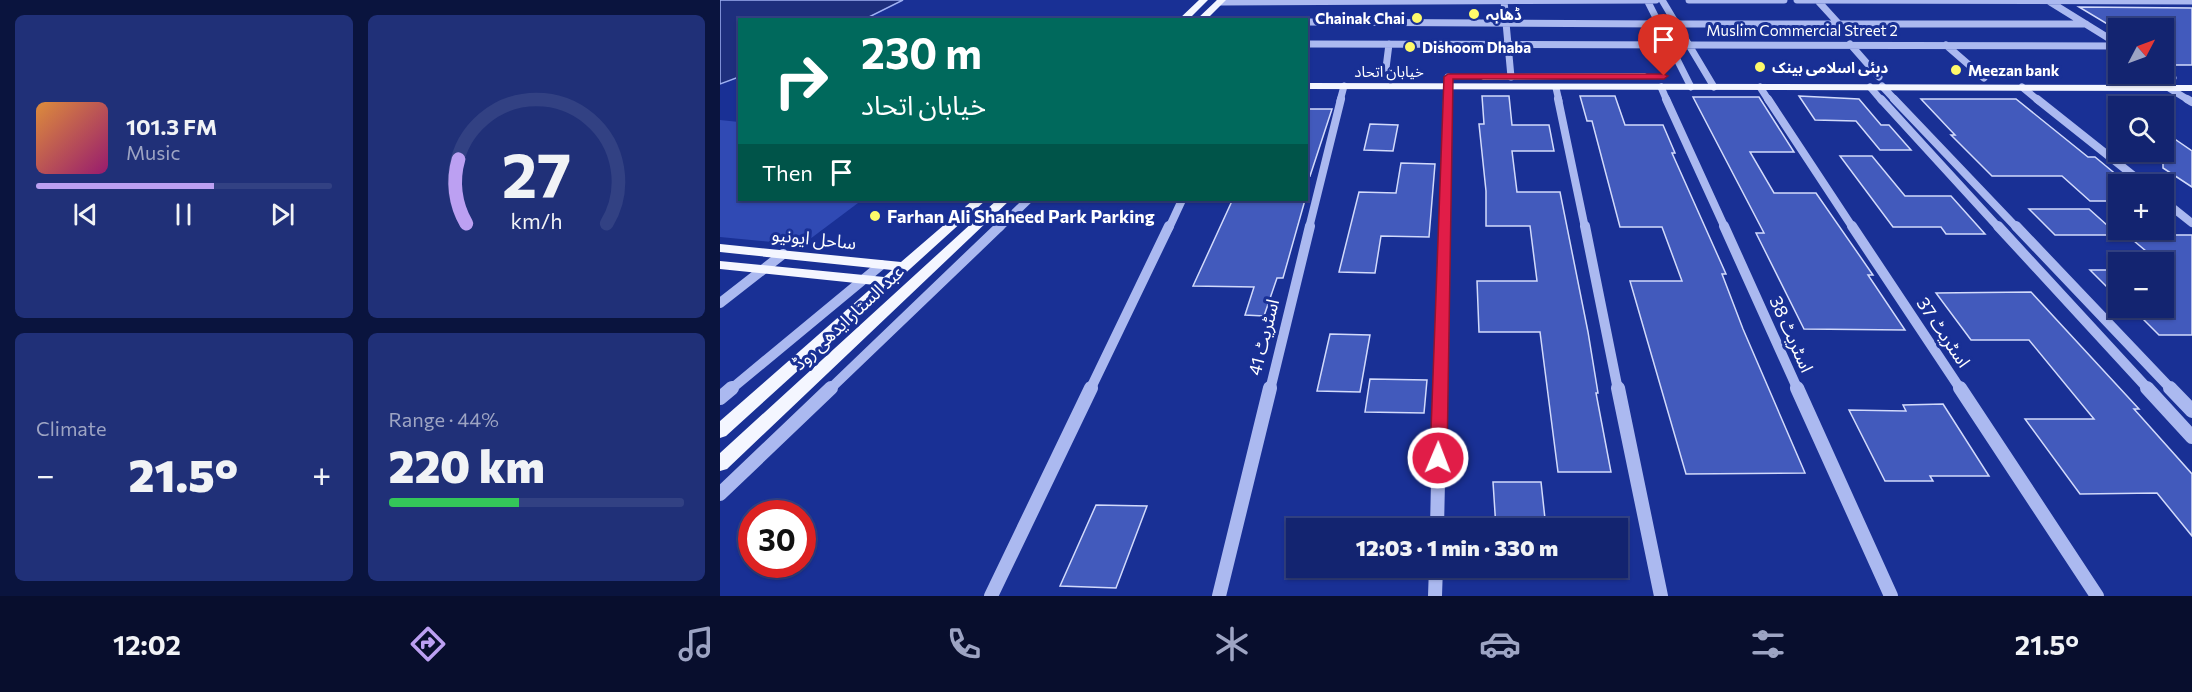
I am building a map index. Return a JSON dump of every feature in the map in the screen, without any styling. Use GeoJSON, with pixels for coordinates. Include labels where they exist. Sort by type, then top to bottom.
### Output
{"type":"FeatureCollection","features":[{"type":"Feature","properties":{"kind":"main road"},"geometry":{"type":"LineString","coordinates":[[1184,18],[1204,0]]}},
{"type":"Feature","properties":{"kind":"main road"},"geometry":{"type":"LineString","coordinates":[[1202,18],[1221,1]]}},
{"type":"Feature","properties":{"kind":"main road","name":"خیابان اتحاد"},"geometry":{"type":"LineString","coordinates":[[1308,76],[1385,76],[1556,88],[1869,87],[1880,82]]}},
{"type":"Feature","properties":{"kind":"main road","name":"خیابان اتحاد"},"geometry":{"type":"LineString","coordinates":[[1308,86],[1448,82],[1511,77],[1686,76],[2022,87],[2134,84]]}},
{"type":"Feature","properties":{"kind":"main road"},"geometry":{"type":"LineString","coordinates":[[1880,82],[1984,78],[2108,81]]}},
{"type":"Feature","properties":{"kind":"main road"},"geometry":{"type":"LineString","coordinates":[[2174,82],[2192,78]]}},
{"type":"Feature","properties":{"kind":"main road","name":"خیابان اتحاد"},"geometry":{"type":"LineString","coordinates":[[2174,84],[2192,88]]}},
{"type":"Feature","properties":{"kind":"main road"},"geometry":{"type":"LineString","coordinates":[[720,431],[979,201]]}},
{"type":"Feature","properties":{"kind":"main road","name":"عبد الستار ایدھی روڈ"},"geometry":{"type":"LineString","coordinates":[[720,464],[1003,201]]}},
{"type":"Feature","properties":{"kind":"main road","name":"ساحل ایونیو"},"geometry":{"type":"LineString","coordinates":[[720,248],[904,267]]}},
{"type":"Feature","properties":{"kind":"main road","name":"ساحل ایونیو"},"geometry":{"type":"LineString","coordinates":[[720,265],[887,282]]}},
{"type":"Feature","properties":{"kind":"street"},"geometry":{"type":"LineString","coordinates":[[1504,0],[1504,23],[1511,77]]}},
{"type":"Feature","properties":{"kind":"street"},"geometry":{"type":"LineString","coordinates":[[1647,0],[1691,87]]}},
{"type":"Feature","properties":{"kind":"street"},"geometry":{"type":"LineString","coordinates":[[1221,1],[1656,0]]}},
{"type":"Feature","properties":{"kind":"street"},"geometry":{"type":"LineString","coordinates":[[1662,0],[1714,87]]}},
{"type":"Feature","properties":{"kind":"street"},"geometry":{"type":"LineString","coordinates":[[1689,0],[1784,0]]}},
{"type":"Feature","properties":{"kind":"street"},"geometry":{"type":"LineString","coordinates":[[1797,0],[2192,1]]}},
{"type":"Feature","properties":{"kind":"street"},"geometry":{"type":"LineString","coordinates":[[1816,0],[1839,24]]}},
{"type":"Feature","properties":{"kind":"street"},"geometry":{"type":"LineString","coordinates":[[2047,0],[2108,38]]}},
{"type":"Feature","properties":{"kind":"street"},"geometry":{"type":"LineString","coordinates":[[1383,22],[1386,1]]}},
{"type":"Feature","properties":{"kind":"street"},"geometry":{"type":"LineString","coordinates":[[1308,22],[1660,24]]}},
{"type":"Feature","properties":{"kind":"street"},"geometry":{"type":"LineString","coordinates":[[1362,44],[1366,22]]}},
{"type":"Feature","properties":{"kind":"street"},"geometry":{"type":"LineString","coordinates":[[1677,24],[2086,24]]}},
{"type":"Feature","properties":{"kind":"street","name":"Muslim Commercial Street 2"},"geometry":{"type":"LineString","coordinates":[[1308,44],[2108,45]]}},
{"type":"Feature","properties":{"kind":"street"},"geometry":{"type":"LineString","coordinates":[[1385,76],[1389,44]]}},
{"type":"Feature","properties":{"kind":"street"},"geometry":{"type":"LineString","coordinates":[[1850,44],[1880,82],[2192,411]]}},
{"type":"Feature","properties":{"kind":"street"},"geometry":{"type":"LineString","coordinates":[[1946,45],[1984,78]]}},
{"type":"Feature","properties":{"kind":"street"},"geometry":{"type":"LineString","coordinates":[[1437,518],[1448,82]]}},
{"type":"Feature","properties":{"kind":"street"},"geometry":{"type":"LineString","coordinates":[[2172,84],[2192,102]]}},
{"type":"Feature","properties":{"kind":"street","name":"اسٹریٹ 41"},"geometry":{"type":"LineString","coordinates":[[1219,596],[1344,86]]}},
{"type":"Feature","properties":{"kind":"street","name":"اسٹریٹ 38"},"geometry":{"type":"LineString","coordinates":[[1661,87],[1891,596]]}},
{"type":"Feature","properties":{"kind":"street","name":"اسٹریٹ 37"},"geometry":{"type":"LineString","coordinates":[[1760,87],[2097,596]]}},
{"type":"Feature","properties":{"kind":"street"},"geometry":{"type":"LineString","coordinates":[[1869,87],[2192,437]]}},
{"type":"Feature","properties":{"kind":"street"},"geometry":{"type":"LineString","coordinates":[[2022,87],[2131,174]]}},
{"type":"Feature","properties":{"kind":"street"},"geometry":{"type":"LineString","coordinates":[[1556,88],[1661,596]]}},
{"type":"Feature","properties":{"kind":"street"},"geometry":{"type":"LineString","coordinates":[[720,494],[1027,201]]}},
{"type":"Feature","properties":{"kind":"street"},"geometry":{"type":"LineString","coordinates":[[991,596],[1182,201]]}},
{"type":"Feature","properties":{"kind":"street"},"geometry":{"type":"LineString","coordinates":[[2174,209],[2192,223]]}},
{"type":"Feature","properties":{"kind":"street"},"geometry":{"type":"LineString","coordinates":[[720,303],[783,254]]}},
{"type":"Feature","properties":{"kind":"street"},"geometry":{"type":"LineString","coordinates":[[720,398],[881,265]]}},
{"type":"Feature","properties":{"kind":"street"},"geometry":{"type":"LineString","coordinates":[[1435,596],[1436,578]]}},
{"type":"Feature","properties":{"kind":"shaded area"},"geometry":{"type":"Polygon","coordinates":[[[720,0],[903,0],[867,18],[738,18],[738,77],[720,84],[720,0]]]}},
{"type":"Feature","properties":{"kind":"shaded area"},"geometry":{"type":"Polygon","coordinates":[[[720,120],[738,122],[738,201],[861,201],[802,245],[720,237],[720,120]]]}},
{"type":"Feature","properties":{"kind":"building"},"geometry":{"type":"Polygon","coordinates":[[[2079,7],[2192,8],[2192,65],[2174,65],[2174,18],[2108,18],[2108,24],[2079,7]]]}},
{"type":"Feature","properties":{"kind":"building"},"geometry":{"type":"Polygon","coordinates":[[[1482,96],[1509,96],[1512,125],[1549,125],[1554,151],[1512,151],[1517,192],[1560,192],[1588,332],[1598,393],[1596,393],[1611,472],[1558,472],[1540,332],[1479,332],[1477,281],[1537,281],[1530,226],[1486,226],[1486,191],[1479,124],[1484,124],[1482,96]]]}},
{"type":"Feature","properties":{"kind":"building"},"geometry":{"type":"Polygon","coordinates":[[[1580,96],[1615,96],[1625,125],[1663,125],[1675,153],[1672,153],[1726,274],[1722,274],[1743,329],[1805,473],[1686,474],[1630,281],[1682,281],[1662,227],[1620,227],[1592,121],[1587,121],[1580,96]]]}},
{"type":"Feature","properties":{"kind":"building"},"geometry":{"type":"Polygon","coordinates":[[[1799,96],[1859,99],[1881,125],[1889,125],[1911,150],[1880,150],[1856,121],[1815,120],[1799,96]]]}},
{"type":"Feature","properties":{"kind":"building"},"geometry":{"type":"Polygon","coordinates":[[[1693,97],[1759,97],[1794,152],[1750,152],[1774,193],[1816,193],[1873,275],[1868,275],[1905,330],[1804,329],[1756,233],[1764,233],[1693,97]]]}},
{"type":"Feature","properties":{"kind":"building"},"geometry":{"type":"Polygon","coordinates":[[[1921,99],[2016,99],[2088,157],[2095,157],[2116,174],[2108,174],[2108,201],[2090,201],[2062,176],[1992,176],[1951,135],[1955,135],[1921,99]]]}},
{"type":"Feature","properties":{"kind":"building"},"geometry":{"type":"Polygon","coordinates":[[[1308,109],[1332,109],[1310,176],[1308,176],[1308,109]]]}},
{"type":"Feature","properties":{"kind":"building"},"geometry":{"type":"Polygon","coordinates":[[[1370,124],[1398,125],[1393,151],[1364,150],[1370,124]]]}},
{"type":"Feature","properties":{"kind":"building"},"geometry":{"type":"Polygon","coordinates":[[[2174,139],[2192,151],[2192,187],[2174,174],[2163,168],[2163,162],[2174,162],[2174,139]]]}},
{"type":"Feature","properties":{"kind":"building"},"geometry":{"type":"Polygon","coordinates":[[[1840,156],[1872,156],[1905,196],[1951,196],[1985,234],[1946,234],[1941,227],[1893,227],[1840,156]]]}},
{"type":"Feature","properties":{"kind":"building"},"geometry":{"type":"Polygon","coordinates":[[[1401,163],[1435,164],[1429,237],[1381,236],[1375,273],[1339,272],[1359,192],[1396,193],[1401,163]]]}},
{"type":"Feature","properties":{"kind":"building"},"geometry":{"type":"Polygon","coordinates":[[[1232,201],[1305,201],[1283,278],[1277,278],[1264,316],[1245,315],[1254,287],[1193,286],[1232,201]]]}},
{"type":"Feature","properties":{"kind":"building"},"geometry":{"type":"Polygon","coordinates":[[[2029,209],[2089,209],[2108,226],[2108,235],[2055,235],[2029,209]]]}},
{"type":"Feature","properties":{"kind":"building"},"geometry":{"type":"Polygon","coordinates":[[[2174,235],[2192,235],[2192,335],[2159,335],[2142,318],[2174,318],[2174,252],[2147,252],[2133,240],[2174,240],[2174,235]]]}},
{"type":"Feature","properties":{"kind":"building"},"geometry":{"type":"Polygon","coordinates":[[[2090,270],[2108,270],[2108,288],[2090,270]]]}},
{"type":"Feature","properties":{"kind":"building"},"geometry":{"type":"Polygon","coordinates":[[[2031,292],[2139,409],[2134,409],[2192,474],[2192,536],[2157,493],[2080,494],[2025,419],[2094,419],[2029,340],[1971,340],[1936,293],[2031,292]]]}},
{"type":"Feature","properties":{"kind":"building"},"geometry":{"type":"Polygon","coordinates":[[[1330,334],[1370,335],[1360,392],[1317,391],[1330,334]]]}},
{"type":"Feature","properties":{"kind":"building"},"geometry":{"type":"Polygon","coordinates":[[[1370,379],[1427,380],[1424,413],[1365,412],[1370,379]]]}},
{"type":"Feature","properties":{"kind":"building"},"geometry":{"type":"Polygon","coordinates":[[[1943,404],[1989,476],[1930,476],[1933,481],[1885,481],[1849,410],[1906,411],[1903,405],[1943,404]]]}},
{"type":"Feature","properties":{"kind":"building"},"geometry":{"type":"Polygon","coordinates":[[[1493,482],[1541,482],[1545,518],[1495,518],[1493,482]]]}},
{"type":"Feature","properties":{"kind":"building"},"geometry":{"type":"Polygon","coordinates":[[[1096,505],[1147,506],[1116,588],[1060,586],[1096,505]]]}},
{"type":"Feature","properties":{"kind":"place","name":"ڈھابہ"},"geometry":{"type":"Point","coordinates":[1474,14]}},
{"type":"Feature","properties":{"kind":"place","name":"Chainak Chai"},"geometry":{"type":"Point","coordinates":[1417,18]}},
{"type":"Feature","properties":{"kind":"place","name":"Dishoom Dhaba"},"geometry":{"type":"Point","coordinates":[1410,47]}},
{"type":"Feature","properties":{"kind":"place","name":"دبئی اسلامی بینک"},"geometry":{"type":"Point","coordinates":[1760,67]}},
{"type":"Feature","properties":{"kind":"place","name":"Meezan bank"},"geometry":{"type":"Point","coordinates":[1956,70]}},
{"type":"Feature","properties":{"kind":"place","name":"Farhan Ali Shaheed Park Parking"},"geometry":{"type":"Point","coordinates":[875,216]}},
{"type":"Feature","properties":{"kind":"route"},"geometry":{"type":"LineString","coordinates":[[1438,458],[1448,77],[1664,76]]}}]}
